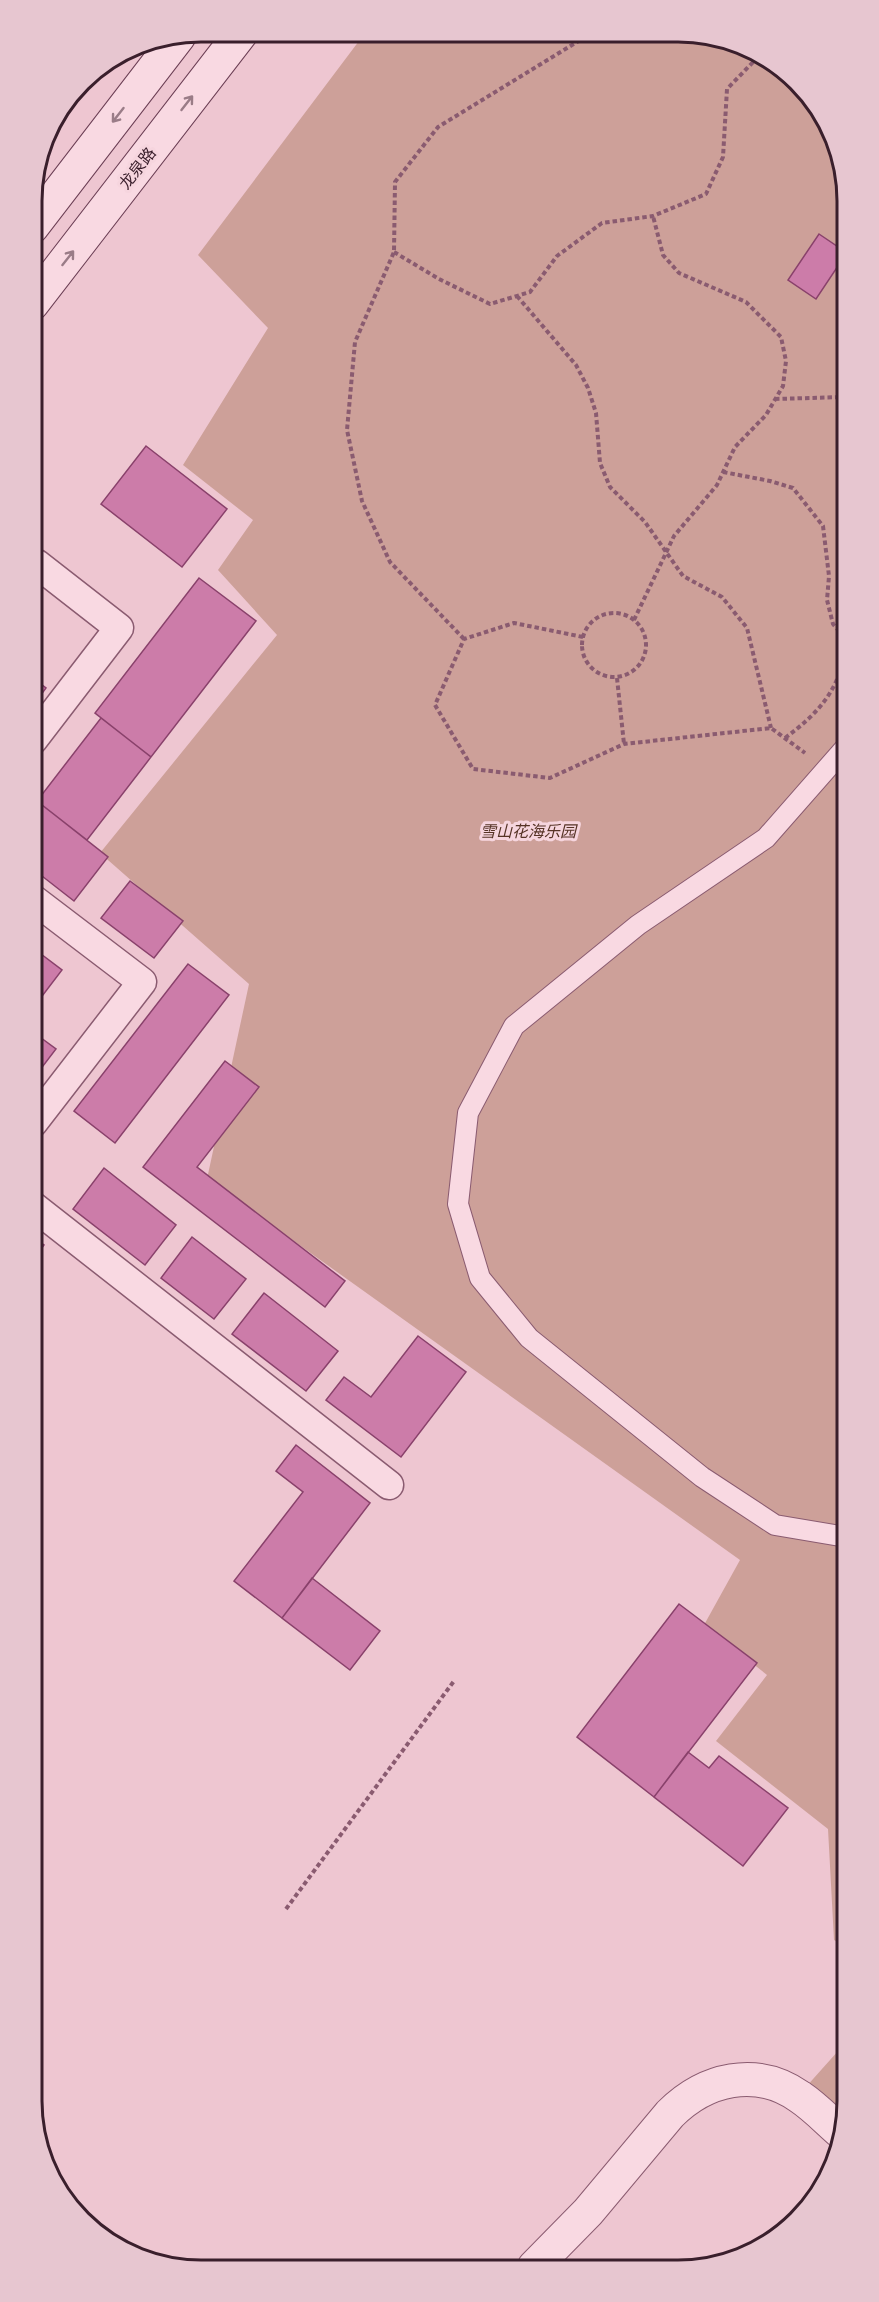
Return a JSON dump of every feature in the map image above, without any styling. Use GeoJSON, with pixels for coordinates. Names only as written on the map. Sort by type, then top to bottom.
{"type":"FeatureCollection","features":[{"type":"Feature","properties":{"kind":"main road","name":"龙泉路"},"geometry":{"type":"LineString","coordinates":[[42,291],[234,42]]}},
{"type":"Feature","properties":{"kind":"main road"},"geometry":{"type":"LineString","coordinates":[[42,214],[172,45]]}},
{"type":"Feature","properties":{"kind":"main road"},"geometry":{"type":"LineString","coordinates":[[541,2260],[588,2212],[683,2100],[700,2090],[737,2079],[759,2080],[780,2086],[799,2096],[835,2127]]}},
{"type":"Feature","properties":{"kind":"street"},"geometry":{"type":"LineString","coordinates":[[42,566],[119,628],[42,728]]}},
{"type":"Feature","properties":{"kind":"street"},"geometry":{"type":"LineString","coordinates":[[42,906],[141,982],[42,1111]]}},
{"type":"Feature","properties":{"kind":"street"},"geometry":{"type":"LineString","coordinates":[[42,1213],[390,1485]]}},
{"type":"Feature","properties":{"kind":"lane"},"geometry":{"type":"LineString","coordinates":[[837,758],[766,838],[638,925],[514,1026],[468,1113],[458,1204],[480,1278],[529,1338],[702,1477],[775,1524],[837,1535]]}},
{"type":"Feature","properties":{"kind":"path"},"geometry":{"type":"LineString","coordinates":[[464,639],[390,562],[362,501],[347,430],[356,342],[394,252],[395,182],[438,128],[577,42]]}},
{"type":"Feature","properties":{"kind":"path"},"geometry":{"type":"LineString","coordinates":[[394,252],[439,279],[490,304],[530,292],[557,255],[602,223],[653,216],[706,194],[723,157],[727,89],[753,61]]}},
{"type":"Feature","properties":{"kind":"path"},"geometry":{"type":"LineString","coordinates":[[634,620],[674,536],[717,485],[735,447],[766,415],[783,386],[786,361],[780,338],[746,302],[679,273],[663,255],[653,216]]}},
{"type":"Feature","properties":{"kind":"path"},"geometry":{"type":"LineString","coordinates":[[517,296],[576,365],[596,412],[600,464],[610,487],[645,522],[683,576],[722,597],[747,628],[771,728],[828,770]]}},
{"type":"Feature","properties":{"kind":"path"},"geometry":{"type":"LineString","coordinates":[[775,399],[837,397]]}},
{"type":"Feature","properties":{"kind":"path"},"geometry":{"type":"LineString","coordinates":[[723,472],[793,488],[823,526],[829,576],[828,600],[833,624],[837,629]]}},
{"type":"Feature","properties":{"kind":"path"},"geometry":{"type":"LineString","coordinates":[[616,614],[634,620],[644,636],[644,654],[639,665],[629,674],[617,678],[605,676],[594,670],[586,661],[582,649],[583,637],[589,626],[598,617],[616,614]]}},
{"type":"Feature","properties":{"kind":"path"},"geometry":{"type":"LineString","coordinates":[[583,637],[514,624],[464,639],[435,705],[473,769],[550,778],[624,744],[771,728]]}},
{"type":"Feature","properties":{"kind":"path"},"geometry":{"type":"LineString","coordinates":[[617,678],[624,744]]}},
{"type":"Feature","properties":{"kind":"path"},"geometry":{"type":"LineString","coordinates":[[785,738],[814,716],[837,682]]}},
{"type":"Feature","properties":{"kind":"path"},"geometry":{"type":"LineString","coordinates":[[286,1909],[454,1681]]}},
{"type":"Feature","properties":{"kind":"green space","name":"雪山花海乐园"},"geometry":{"type":"Polygon","coordinates":[[[358,42],[688,42],[719,47],[758,63],[775,75],[804,104],[825,140],[836,180],[837,201],[837,1942],[834,1940],[828,1829],[716,1741],[767,1675],[704,1625],[740,1560],[207,1179],[249,984],[100,853],[277,635],[218,570],[253,520],[183,465],[268,328],[198,255],[358,42]]]}},
{"type":"Feature","properties":{"kind":"green space"},"geometry":{"type":"Polygon","coordinates":[[[837,2052],[837,2112],[805,2088],[837,2052]]]}},
{"type":"Feature","properties":{"kind":"building"},"geometry":{"type":"Polygon","coordinates":[[[819,234],[837,246],[837,268],[816,299],[788,280],[819,234]]]}},
{"type":"Feature","properties":{"kind":"building"},"geometry":{"type":"Polygon","coordinates":[[[146,446],[227,509],[182,567],[101,504],[146,446]]]}},
{"type":"Feature","properties":{"kind":"building"},"geometry":{"type":"Polygon","coordinates":[[[199,578],[256,621],[151,757],[95,713],[199,578]]]}},
{"type":"Feature","properties":{"kind":"building"},"geometry":{"type":"Polygon","coordinates":[[[101,718],[151,757],[87,840],[42,805],[42,795],[101,718]]]}},
{"type":"Feature","properties":{"kind":"building"},"geometry":{"type":"Polygon","coordinates":[[[42,805],[108,857],[74,901],[42,876],[42,805]]]}},
{"type":"Feature","properties":{"kind":"building"},"geometry":{"type":"Polygon","coordinates":[[[130,881],[183,921],[154,958],[101,918],[130,881]]]}},
{"type":"Feature","properties":{"kind":"building"},"geometry":{"type":"Polygon","coordinates":[[[42,955],[62,970],[42,996],[42,955]]]}},
{"type":"Feature","properties":{"kind":"building"},"geometry":{"type":"Polygon","coordinates":[[[188,964],[229,995],[115,1143],[74,1111],[188,964]]]}},
{"type":"Feature","properties":{"kind":"building"},"geometry":{"type":"Polygon","coordinates":[[[42,1039],[56,1049],[42,1067],[42,1039]]]}},
{"type":"Feature","properties":{"kind":"building"},"geometry":{"type":"Polygon","coordinates":[[[225,1061],[259,1087],[197,1167],[345,1281],[325,1307],[143,1167],[225,1061]]]}},
{"type":"Feature","properties":{"kind":"building"},"geometry":{"type":"Polygon","coordinates":[[[104,1168],[176,1225],[145,1265],[73,1209],[104,1168]]]}},
{"type":"Feature","properties":{"kind":"building"},"geometry":{"type":"Polygon","coordinates":[[[192,1237],[246,1279],[214,1319],[161,1278],[192,1237]]]}},
{"type":"Feature","properties":{"kind":"building"},"geometry":{"type":"Polygon","coordinates":[[[264,1293],[338,1351],[306,1391],[232,1334],[264,1293]]]}},
{"type":"Feature","properties":{"kind":"building"},"geometry":{"type":"Polygon","coordinates":[[[418,1336],[466,1372],[401,1457],[326,1400],[344,1377],[371,1397],[418,1336]]]}},
{"type":"Feature","properties":{"kind":"building"},"geometry":{"type":"Polygon","coordinates":[[[296,1445],[370,1503],[282,1618],[234,1581],[303,1492],[276,1471],[296,1445]]]}},
{"type":"Feature","properties":{"kind":"building"},"geometry":{"type":"Polygon","coordinates":[[[312,1578],[380,1631],[350,1670],[282,1618],[312,1578]]]}},
{"type":"Feature","properties":{"kind":"building"},"geometry":{"type":"Polygon","coordinates":[[[679,1604],[757,1663],[654,1797],[577,1737],[679,1604]]]}},
{"type":"Feature","properties":{"kind":"building"},"geometry":{"type":"Polygon","coordinates":[[[688,1752],[709,1768],[719,1756],[788,1808],[743,1866],[654,1797],[688,1752]]]}}]}
